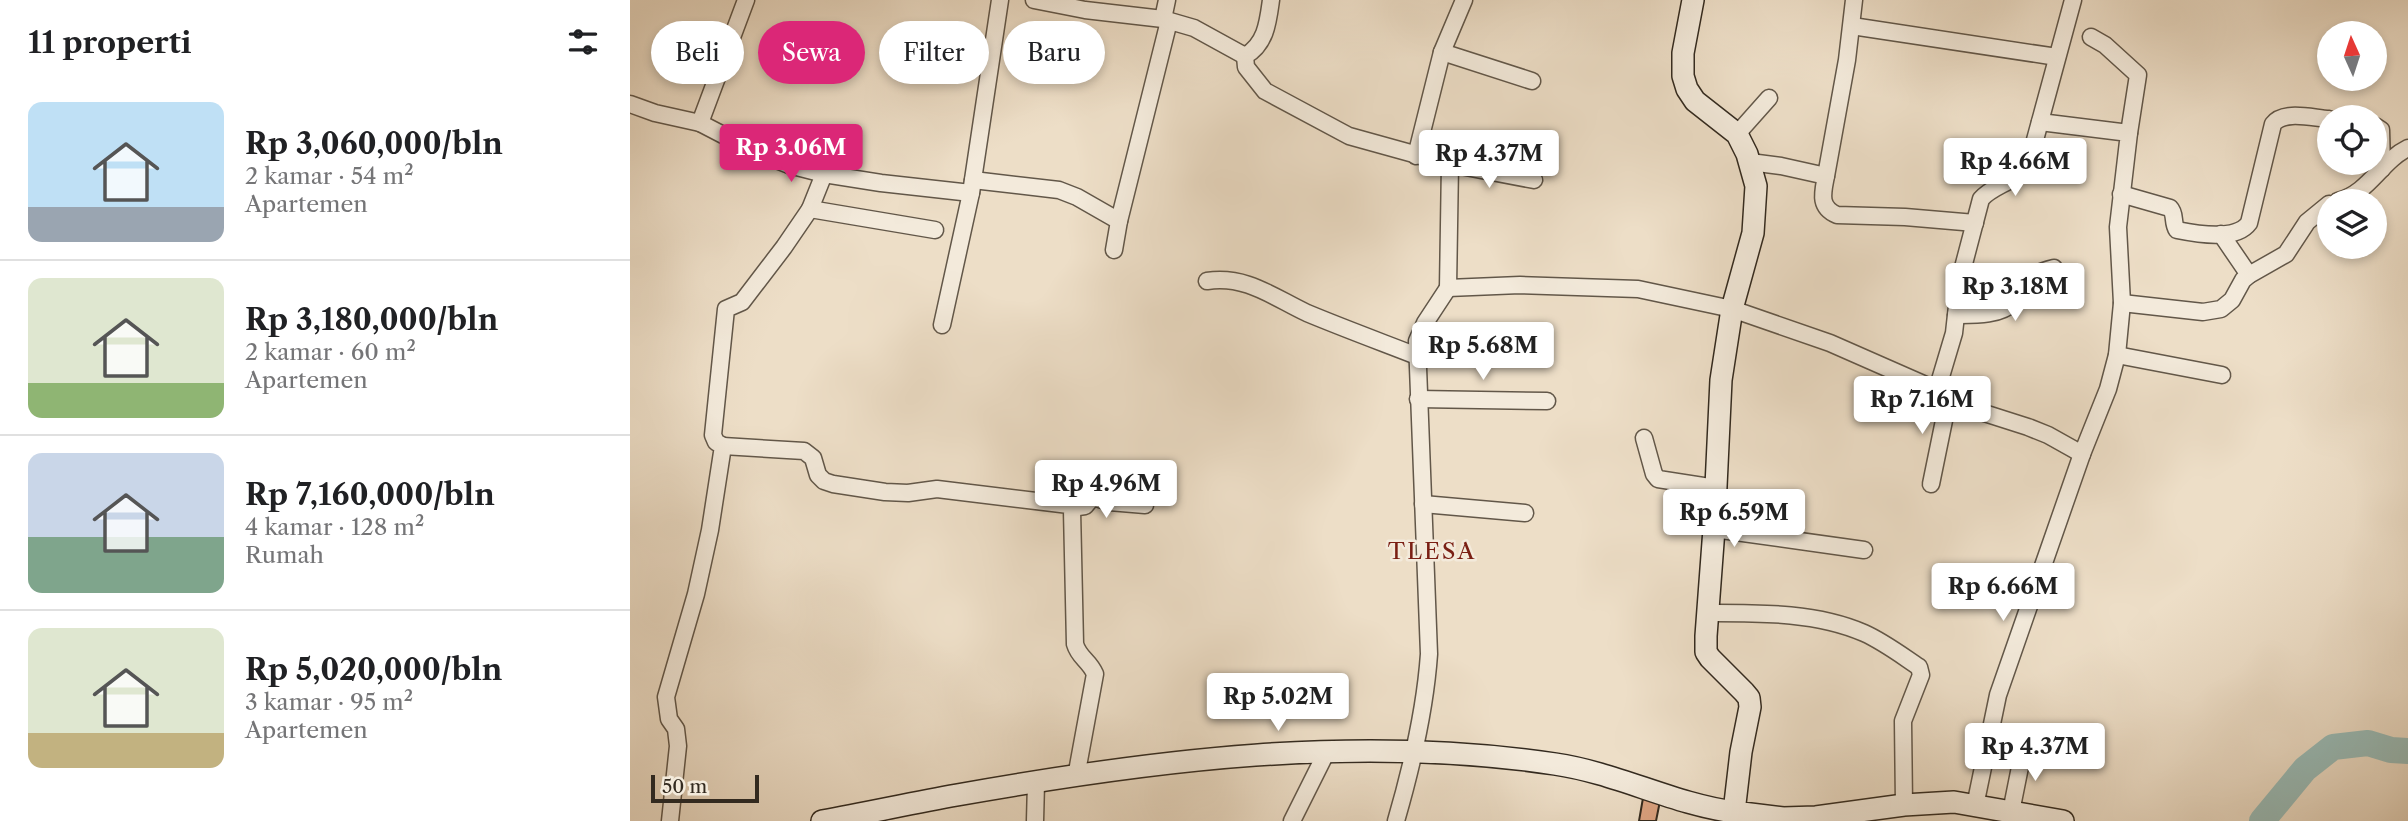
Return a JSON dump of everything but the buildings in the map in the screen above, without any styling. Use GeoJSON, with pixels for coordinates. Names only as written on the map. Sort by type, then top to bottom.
{"type":"FeatureCollection","features":[{"type":"Feature","properties":{"kind":"main road"},"geometry":{"type":"LineString","coordinates":[[1693,0],[1684,53],[1683,76],[1687,89],[1695,101],[1737,134],[1750,162],[1756,187],[1753,233],[1732,309],[1721,380],[1706,652],[1749,698],[1751,707],[1728,815]]}},
{"type":"Feature","properties":{"kind":"main road"},"geometry":{"type":"LineString","coordinates":[[822,821],[955,795],[1241,755],[1366,750],[1555,764],[1619,779],[1728,815],[1816,817],[1904,805],[1954,802],[2063,821]]}},
{"type":"Feature","properties":{"kind":"street"},"geometry":{"type":"LineString","coordinates":[[700,123],[746,0]]}},
{"type":"Feature","properties":{"kind":"street"},"geometry":{"type":"LineString","coordinates":[[942,325],[972,186],[1000,0]]}},
{"type":"Feature","properties":{"kind":"street"},"geometry":{"type":"LineString","coordinates":[[1034,0],[1085,10],[1166,20],[1194,28],[1245,55]]}},
{"type":"Feature","properties":{"kind":"street"},"geometry":{"type":"LineString","coordinates":[[1114,250],[1166,20],[1167,0]]}},
{"type":"Feature","properties":{"kind":"street"},"geometry":{"type":"LineString","coordinates":[[1245,55],[1260,44],[1265,33],[1271,0]]}},
{"type":"Feature","properties":{"kind":"street"},"geometry":{"type":"LineString","coordinates":[[1416,156],[1442,52],[1464,0]]}},
{"type":"Feature","properties":{"kind":"street"},"geometry":{"type":"LineString","coordinates":[[1854,0],[1852,26],[1822,196],[1824,204],[1829,212],[1837,215],[1975,222]]}},
{"type":"Feature","properties":{"kind":"street"},"geometry":{"type":"LineString","coordinates":[[1931,484],[1960,279],[1981,199],[1988,191],[2013,179],[2024,168],[2032,150],[2073,0]]}},
{"type":"Feature","properties":{"kind":"street"},"geometry":{"type":"LineString","coordinates":[[1852,26],[2057,57]]}},
{"type":"Feature","properties":{"kind":"street"},"geometry":{"type":"LineString","coordinates":[[1975,806],[1998,695],[2118,355],[2122,303],[2118,227],[2138,75],[2091,37]]}},
{"type":"Feature","properties":{"kind":"street"},"geometry":{"type":"LineString","coordinates":[[1442,52],[1532,81]]}},
{"type":"Feature","properties":{"kind":"street"},"geometry":{"type":"LineString","coordinates":[[1245,55],[1246,67],[1265,91],[1349,136],[1416,156],[1534,180]]}},
{"type":"Feature","properties":{"kind":"street"},"geometry":{"type":"LineString","coordinates":[[1737,134],[1769,98]]}},
{"type":"Feature","properties":{"kind":"street"},"geometry":{"type":"LineString","coordinates":[[630,104],[655,113],[700,123],[754,150],[824,174],[881,183],[1059,190],[1119,221]]}},
{"type":"Feature","properties":{"kind":"street"},"geometry":{"type":"LineString","coordinates":[[2121,194],[2170,208],[2177,230],[2221,234],[2240,232],[2249,223],[2273,124],[2284,116],[2317,118]]}},
{"type":"Feature","properties":{"kind":"street"},"geometry":{"type":"LineString","coordinates":[[2040,122],[2129,133]]}},
{"type":"Feature","properties":{"kind":"street"},"geometry":{"type":"LineString","coordinates":[[2387,164],[2408,148]]}},
{"type":"Feature","properties":{"kind":"street"},"geometry":{"type":"LineString","coordinates":[[1750,162],[1826,176]]}},
{"type":"Feature","properties":{"kind":"street"},"geometry":{"type":"LineString","coordinates":[[1396,821],[1416,752],[1427,683],[1429,654],[1417,356],[1419,334],[1448,288],[1450,164]]}},
{"type":"Feature","properties":{"kind":"street"},"geometry":{"type":"LineString","coordinates":[[824,174],[810,209],[742,302],[726,309],[713,435],[716,442],[723,446],[804,451],[813,458],[818,475],[824,481],[852,488],[908,493],[937,489],[1067,504],[1071,508],[1075,644],[1078,654],[1089,663],[1095,674],[1076,777]]}},
{"type":"Feature","properties":{"kind":"street"},"geometry":{"type":"LineString","coordinates":[[2361,189],[2377,175]]}},
{"type":"Feature","properties":{"kind":"street"},"geometry":{"type":"LineString","coordinates":[[810,209],[934,230]]}},
{"type":"Feature","properties":{"kind":"street"},"geometry":{"type":"LineString","coordinates":[[2122,303],[2203,312],[2221,309],[2232,300],[2243,280],[2286,254],[2306,222],[2317,213]]}},
{"type":"Feature","properties":{"kind":"street"},"geometry":{"type":"LineString","coordinates":[[2221,234],[2249,275]]}},
{"type":"Feature","properties":{"kind":"street"},"geometry":{"type":"LineString","coordinates":[[1956,315],[1995,312],[2012,304],[2029,279],[2037,273],[2054,268]]}},
{"type":"Feature","properties":{"kind":"street"},"geometry":{"type":"LineString","coordinates":[[1207,281],[1223,279],[1248,284],[1307,312],[1417,356]]}},
{"type":"Feature","properties":{"kind":"street"},"geometry":{"type":"LineString","coordinates":[[1448,288],[1520,285],[1638,289],[1732,309],[1830,343],[1981,412],[2028,426],[2082,454]]}},
{"type":"Feature","properties":{"kind":"street"},"geometry":{"type":"LineString","coordinates":[[2118,355],[2222,375]]}},
{"type":"Feature","properties":{"kind":"street"},"geometry":{"type":"LineString","coordinates":[[1418,399],[1547,401]]}},
{"type":"Feature","properties":{"kind":"street"},"geometry":{"type":"LineString","coordinates":[[1644,438],[1654,474],[1658,478],[1716,488]]}},
{"type":"Feature","properties":{"kind":"street"},"geometry":{"type":"LineString","coordinates":[[670,821],[678,746],[676,729],[669,719],[666,697],[696,593],[710,530],[723,446]]}},
{"type":"Feature","properties":{"kind":"street"},"geometry":{"type":"LineString","coordinates":[[1071,508],[1085,506],[1091,499],[1096,498],[1109,502],[1145,505]]}},
{"type":"Feature","properties":{"kind":"street"},"geometry":{"type":"LineString","coordinates":[[1423,504],[1525,513]]}},
{"type":"Feature","properties":{"kind":"street"},"geometry":{"type":"LineString","coordinates":[[1714,528],[1864,550]]}},
{"type":"Feature","properties":{"kind":"street"},"geometry":{"type":"LineString","coordinates":[[1708,613],[1762,613],[1842,625],[1864,633],[1919,667],[1921,675],[1903,721],[1904,805]]}},
{"type":"Feature","properties":{"kind":"street"},"geometry":{"type":"LineString","coordinates":[[2011,812],[2024,747]]}},
{"type":"Feature","properties":{"kind":"street"},"geometry":{"type":"LineString","coordinates":[[1293,821],[1327,751]]}},
{"type":"Feature","properties":{"kind":"street"},"geometry":{"type":"LineString","coordinates":[[1035,821],[1036,783]]}},
{"type":"Feature","properties":{"kind":"waterway"},"geometry":{"type":"LineString","coordinates":[[2262,821],[2305,769],[2333,747],[2368,743],[2391,750],[2408,751]]}},
{"type":"Feature","properties":{"kind":"district","name":"TLESA"},"geometry":{"type":"Point","coordinates":[1432,551]}}]}
